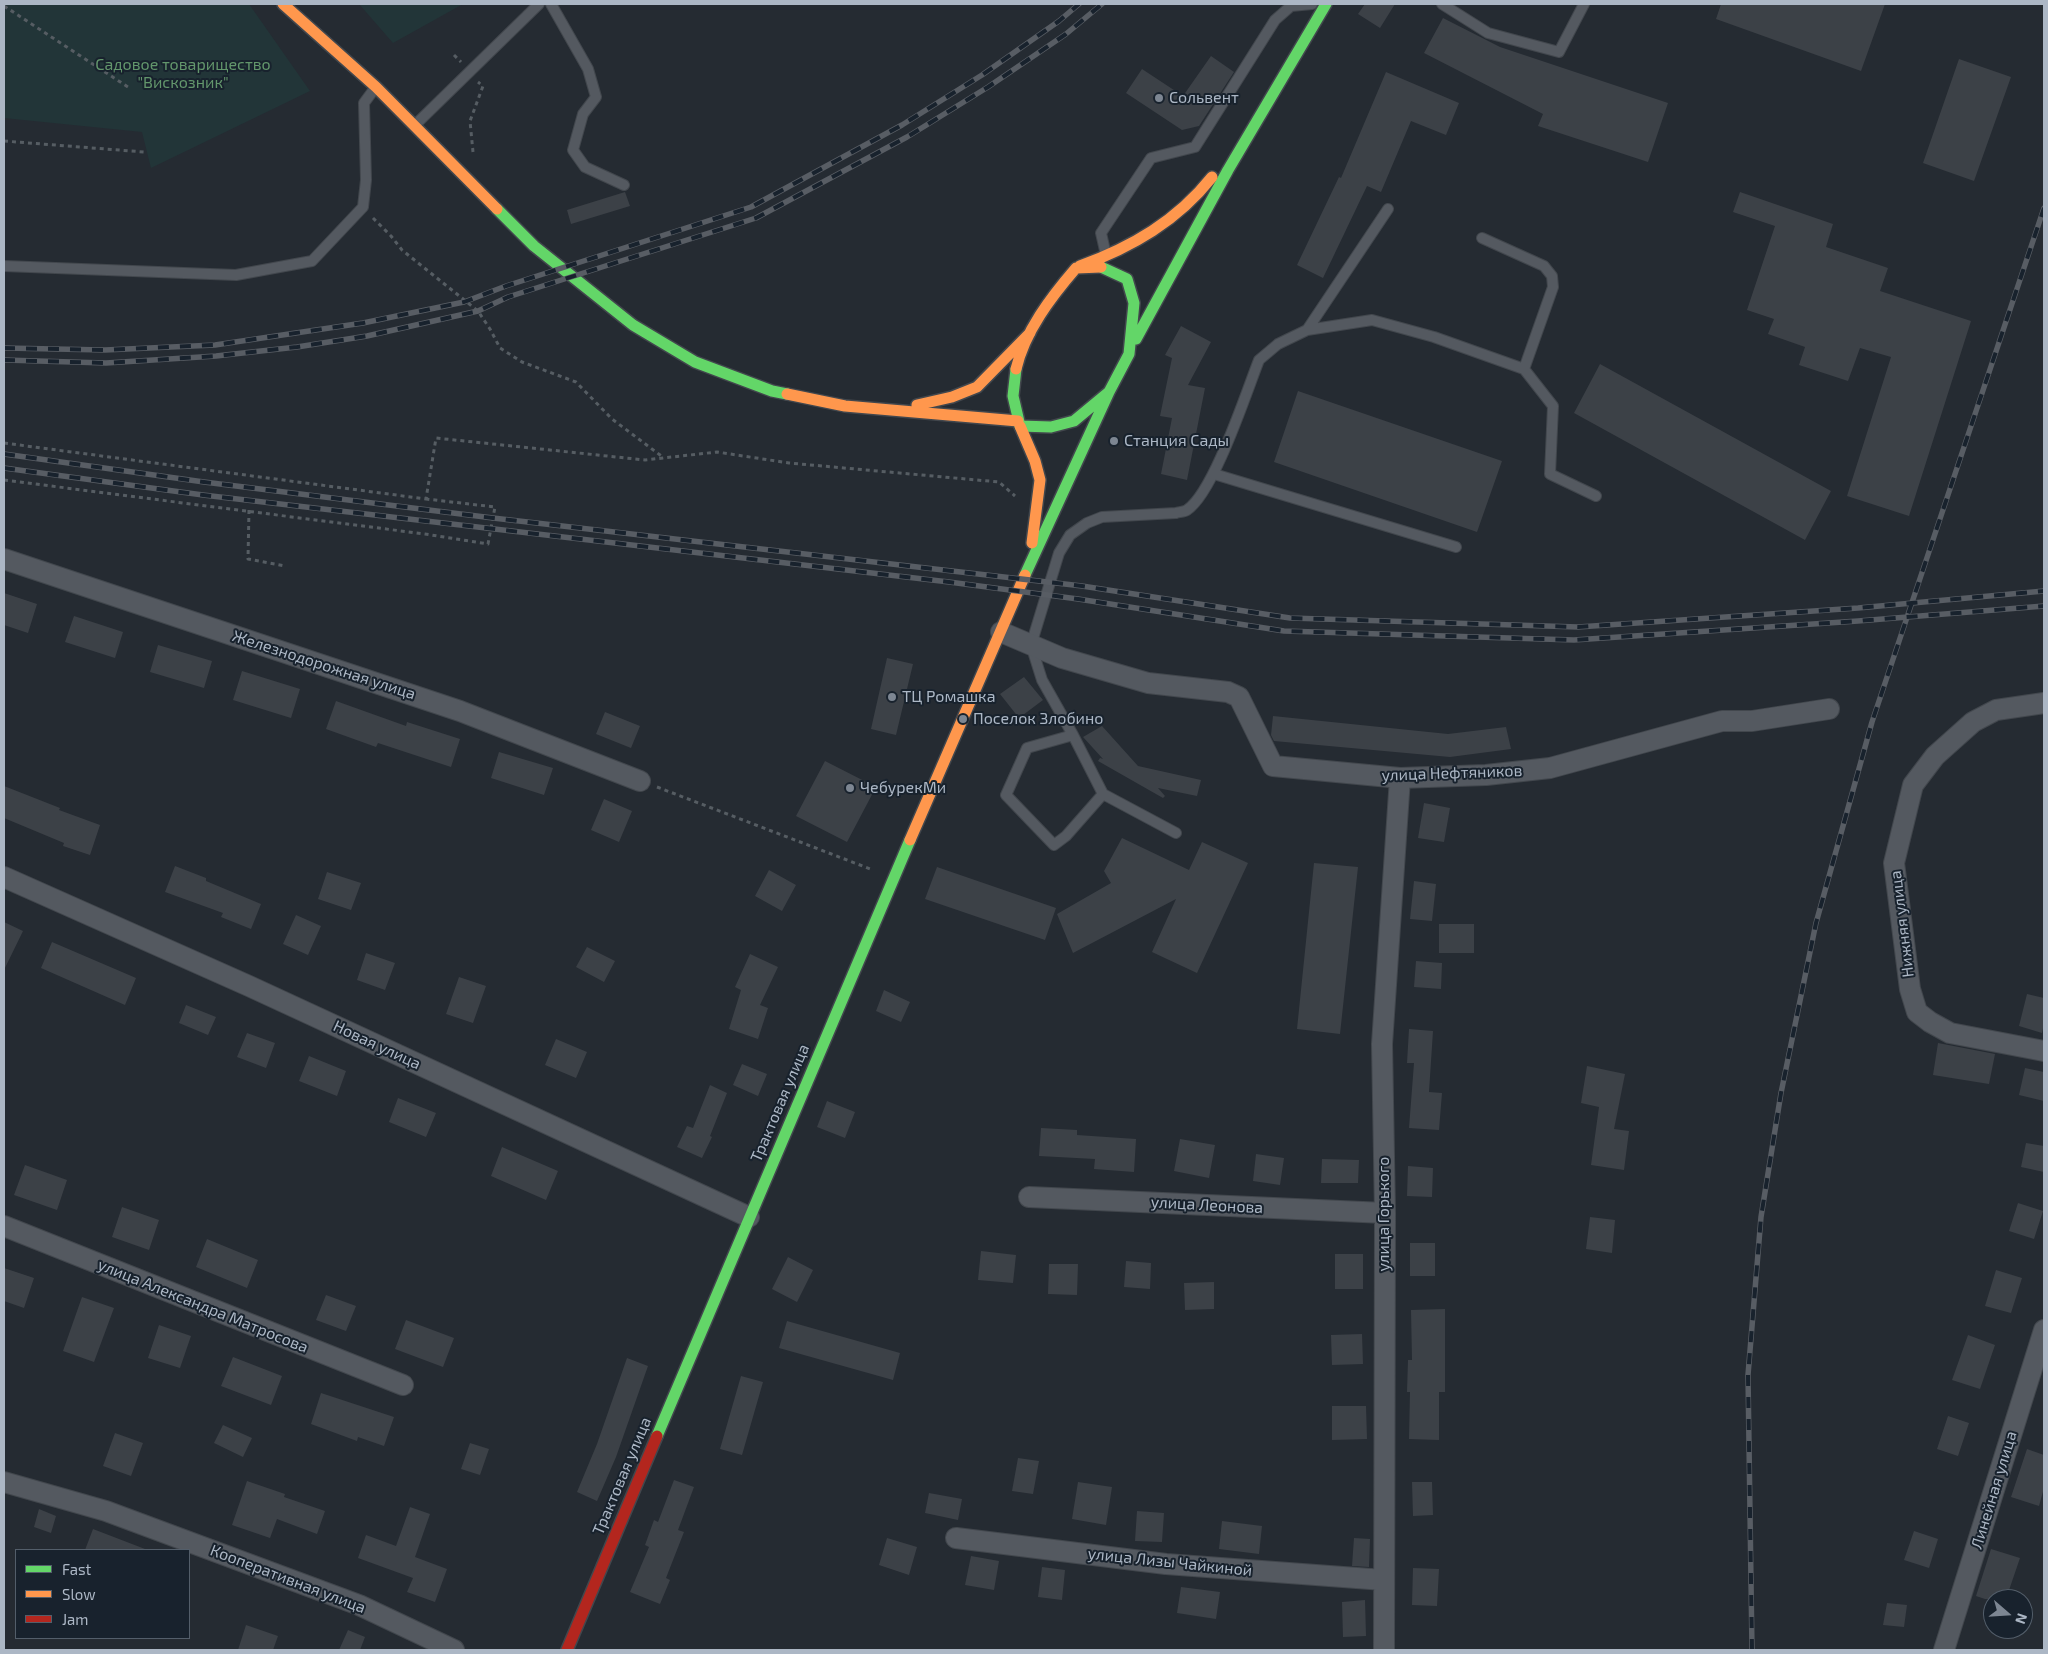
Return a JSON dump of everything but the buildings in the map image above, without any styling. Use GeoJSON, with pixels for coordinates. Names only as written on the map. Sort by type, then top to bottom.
{"type":"FeatureCollection","features":[{"type":"Feature","properties":{"kind":"main road"},"geometry":{"type":"LineString","coordinates":[[283,4],[376,88],[534,246],[633,325],[695,362],[772,391],[845,406],[1051,427],[1074,421],[1109,392]]}},
{"type":"Feature","properties":{"kind":"main road"},"geometry":{"type":"LineString","coordinates":[[893,411],[952,397],[977,387],[1030,333],[1060,286],[1076,268],[1107,257],[1165,225],[1207,184],[1262,110],[1326,4]]}},
{"type":"Feature","properties":{"kind":"main road","name":"Трактовая улица"},"geometry":{"type":"LineString","coordinates":[[567,1650],[894,878],[1001,632],[1109,392],[1176,260],[1262,110]]}},
{"type":"Feature","properties":{"kind":"main road"},"geometry":{"type":"LineString","coordinates":[[1076,268],[1101,267],[1127,279],[1134,303],[1129,354]]}},
{"type":"Feature","properties":{"kind":"main road"},"geometry":{"type":"LineString","coordinates":[[1029,572],[1040,480],[1035,461],[1019,424],[1013,396],[1016,373],[1030,333]]}},
{"type":"Feature","properties":{"kind":"street","name":"Железнодорожная улица"},"geometry":{"type":"LineString","coordinates":[[4,559],[460,711],[640,781]]}},
{"type":"Feature","properties":{"kind":"street","name":"улица Нефтяников"},"geometry":{"type":"LineString","coordinates":[[1001,632],[1062,658],[1148,683],[1228,692],[1239,697],[1273,766],[1400,778],[1486,775],[1550,768],[1722,722],[1752,721],[1829,709]]}},
{"type":"Feature","properties":{"kind":"street","name":"Нижняя улица"},"geometry":{"type":"LineString","coordinates":[[2044,703],[1996,710],[1973,722],[1934,756],[1913,785],[1894,863],[1910,989],[1917,1012],[1950,1033],[2044,1051]]}},
{"type":"Feature","properties":{"kind":"street","name":"улица Горького"},"geometry":{"type":"LineString","coordinates":[[1384,1650],[1382,1044],[1400,778]]}},
{"type":"Feature","properties":{"kind":"street","name":"Новая улица"},"geometry":{"type":"LineString","coordinates":[[4,877],[240,982],[749,1217]]}},
{"type":"Feature","properties":{"kind":"street","name":"улица Леонова"},"geometry":{"type":"LineString","coordinates":[[1029,1197],[1384,1213]]}},
{"type":"Feature","properties":{"kind":"street","name":"улица Александра Матросова"},"geometry":{"type":"LineString","coordinates":[[4,1226],[403,1385]]}},
{"type":"Feature","properties":{"kind":"street","name":"Линейная улица"},"geometry":{"type":"LineString","coordinates":[[1944,1650],[2044,1330]]}},
{"type":"Feature","properties":{"kind":"street","name":"Кооперативная улица"},"geometry":{"type":"LineString","coordinates":[[4,1482],[106,1511],[303,1584],[359,1605],[454,1650]]}},
{"type":"Feature","properties":{"kind":"street","name":"улица Лизы Чайкиной"},"geometry":{"type":"LineString","coordinates":[[956,1538],[1166,1564],[1384,1580]]}},
{"type":"Feature","properties":{"kind":"lane"},"geometry":{"type":"LineString","coordinates":[[414,126],[539,4]]}},
{"type":"Feature","properties":{"kind":"lane"},"geometry":{"type":"LineString","coordinates":[[551,4],[588,69],[596,97],[583,114],[573,150],[585,167],[624,185]]}},
{"type":"Feature","properties":{"kind":"lane"},"geometry":{"type":"LineString","coordinates":[[1107,257],[1101,233],[1151,158],[1195,147],[1274,20],[1291,6],[1312,4]]}},
{"type":"Feature","properties":{"kind":"lane"},"geometry":{"type":"LineString","coordinates":[[1442,4],[1488,33],[1559,52],[1584,4]]}},
{"type":"Feature","properties":{"kind":"lane"},"geometry":{"type":"LineString","coordinates":[[4,266],[236,275],[312,261],[363,207],[366,180],[364,103],[376,88]]}},
{"type":"Feature","properties":{"kind":"lane"},"geometry":{"type":"LineString","coordinates":[[1307,330],[1388,209]]}},
{"type":"Feature","properties":{"kind":"lane"},"geometry":{"type":"LineString","coordinates":[[1482,238],[1544,266],[1552,276],[1553,287],[1524,369]]}},
{"type":"Feature","properties":{"kind":"lane"},"geometry":{"type":"LineString","coordinates":[[1176,833],[1102,794],[1073,735],[1042,680],[1031,645],[1059,553],[1070,535],[1087,523],[1102,517],[1176,513],[1186,510],[1195,501],[1214,474],[1259,360],[1278,344],[1307,330],[1372,320],[1434,337],[1524,369],[1552,406],[1550,474],[1596,496]]}},
{"type":"Feature","properties":{"kind":"lane"},"geometry":{"type":"LineString","coordinates":[[1214,474],[1456,547]]}},
{"type":"Feature","properties":{"kind":"lane"},"geometry":{"type":"LineString","coordinates":[[1073,735],[1027,748],[1006,795],[1054,845],[1066,836],[1102,794]]}},
{"type":"Feature","properties":{"kind":"path"},"geometry":{"type":"LineString","coordinates":[[4,6],[131,89]]}},
{"type":"Feature","properties":{"kind":"path"},"geometry":{"type":"LineString","coordinates":[[454,55],[483,86],[470,121],[474,158]]}},
{"type":"Feature","properties":{"kind":"path"},"geometry":{"type":"LineString","coordinates":[[4,141],[144,152]]}},
{"type":"Feature","properties":{"kind":"path"},"geometry":{"type":"LineString","coordinates":[[363,207],[402,250],[478,311],[500,348],[522,362],[576,382],[612,419],[664,458]]}},
{"type":"Feature","properties":{"kind":"path"},"geometry":{"type":"LineString","coordinates":[[426,499],[436,438],[645,460],[716,452],[789,463],[999,482],[1036,512]]}},
{"type":"Feature","properties":{"kind":"path"},"geometry":{"type":"LineString","coordinates":[[4,443],[495,507],[488,544],[248,510],[4,480]]}},
{"type":"Feature","properties":{"kind":"path"},"geometry":{"type":"LineString","coordinates":[[248,510],[248,559],[285,566]]}},
{"type":"Feature","properties":{"kind":"path"},"geometry":{"type":"LineString","coordinates":[[640,781],[894,878]]}},
{"type":"Feature","properties":{"kind":"green space","name":"Садовое товарищество \"Вискозник\""},"geometry":{"type":"Polygon","coordinates":[[[4,4],[249,4],[310,91],[151,168],[142,132],[4,118],[4,4]]]}},
{"type":"Feature","properties":{"kind":"green space"},"geometry":{"type":"Polygon","coordinates":[[[359,4],[463,4],[393,43],[359,4]]]}},
{"type":"Feature","properties":{"kind":"railway"},"geometry":{"type":"LineString","coordinates":[[4,348],[105,350],[215,345],[363,323],[464,302],[506,286],[751,207],[902,125],[982,75],[1059,21],[1079,4]]}},
{"type":"Feature","properties":{"kind":"railway"},"geometry":{"type":"LineString","coordinates":[[4,360],[106,363],[216,356],[297,347],[367,336],[478,311],[508,297],[756,218],[907,137],[988,87],[1066,34],[1102,4]]}},
{"type":"Feature","properties":{"kind":"railway"},"geometry":{"type":"LineString","coordinates":[[1752,1650],[1748,1375],[1761,1217],[1781,1093],[1816,923],[1872,722],[2044,208]]}},
{"type":"Feature","properties":{"kind":"railway"},"geometry":{"type":"LineString","coordinates":[[4,454],[204,482],[493,518],[1082,586],[1290,618],[1578,627],[1858,608],[2044,591]]}},
{"type":"Feature","properties":{"kind":"railway"},"geometry":{"type":"LineString","coordinates":[[4,468],[203,495],[949,582],[1078,599],[1284,631],[1574,640],[1858,621],[2044,606]]}},
{"type":"Feature","properties":{"kind":"traffic: fast"},"geometry":{"type":"LineString","coordinates":[[1136,339],[1228,170],[1326,4]]}},
{"type":"Feature","properties":{"kind":"traffic: fast"},"geometry":{"type":"LineString","coordinates":[[497,209],[534,246],[633,325],[695,362],[772,391],[787,394]]}},
{"type":"Feature","properties":{"kind":"traffic: fast"},"geometry":{"type":"LineString","coordinates":[[1016,369],[1013,396],[1020,426],[1051,427],[1074,421],[1109,392],[1129,354],[1134,303],[1127,279],[1101,267]]}},
{"type":"Feature","properties":{"kind":"traffic: fast"},"geometry":{"type":"LineString","coordinates":[[1025,575],[1109,392]]}},
{"type":"Feature","properties":{"kind":"traffic: fast"},"geometry":{"type":"LineString","coordinates":[[657,1436],[910,840]]}},
{"type":"Feature","properties":{"kind":"traffic: slow"},"geometry":{"type":"LineString","coordinates":[[283,4],[376,87],[497,209]]}},
{"type":"Feature","properties":{"kind":"traffic: slow"},"geometry":{"type":"LineString","coordinates":[[1080,266],[1118,250],[1152,231],[1184,207],[1212,177]]}},
{"type":"Feature","properties":{"kind":"traffic: slow"},"geometry":{"type":"LineString","coordinates":[[1016,369],[1032,328],[1048,303],[1076,268],[1101,267]]}},
{"type":"Feature","properties":{"kind":"traffic: slow"},"geometry":{"type":"LineString","coordinates":[[917,405],[952,397],[977,387],[1030,333]]}},
{"type":"Feature","properties":{"kind":"traffic: slow"},"geometry":{"type":"LineString","coordinates":[[787,394],[845,406],[1018,421]]}},
{"type":"Feature","properties":{"kind":"traffic: slow"},"geometry":{"type":"LineString","coordinates":[[1020,426],[1035,461],[1040,480],[1032,543]]}},
{"type":"Feature","properties":{"kind":"traffic: slow"},"geometry":{"type":"LineString","coordinates":[[910,840],[1025,575]]}},
{"type":"Feature","properties":{"kind":"traffic: jam"},"geometry":{"type":"LineString","coordinates":[[567,1650],[657,1436]]}},
{"type":"Feature","properties":{"kind":"place","name":"Сольвент"},"geometry":{"type":"Point","coordinates":[1159,98]}},
{"type":"Feature","properties":{"kind":"place","name":"Станция Сады"},"geometry":{"type":"Point","coordinates":[1114,441]}},
{"type":"Feature","properties":{"kind":"place","name":"ТЦ Ромашка"},"geometry":{"type":"Point","coordinates":[892,697]}},
{"type":"Feature","properties":{"kind":"place","name":"Поселок Злобино"},"geometry":{"type":"Point","coordinates":[963,719]}},
{"type":"Feature","properties":{"kind":"place","name":"ЧебурекМи"},"geometry":{"type":"Point","coordinates":[850,788]}}]}
